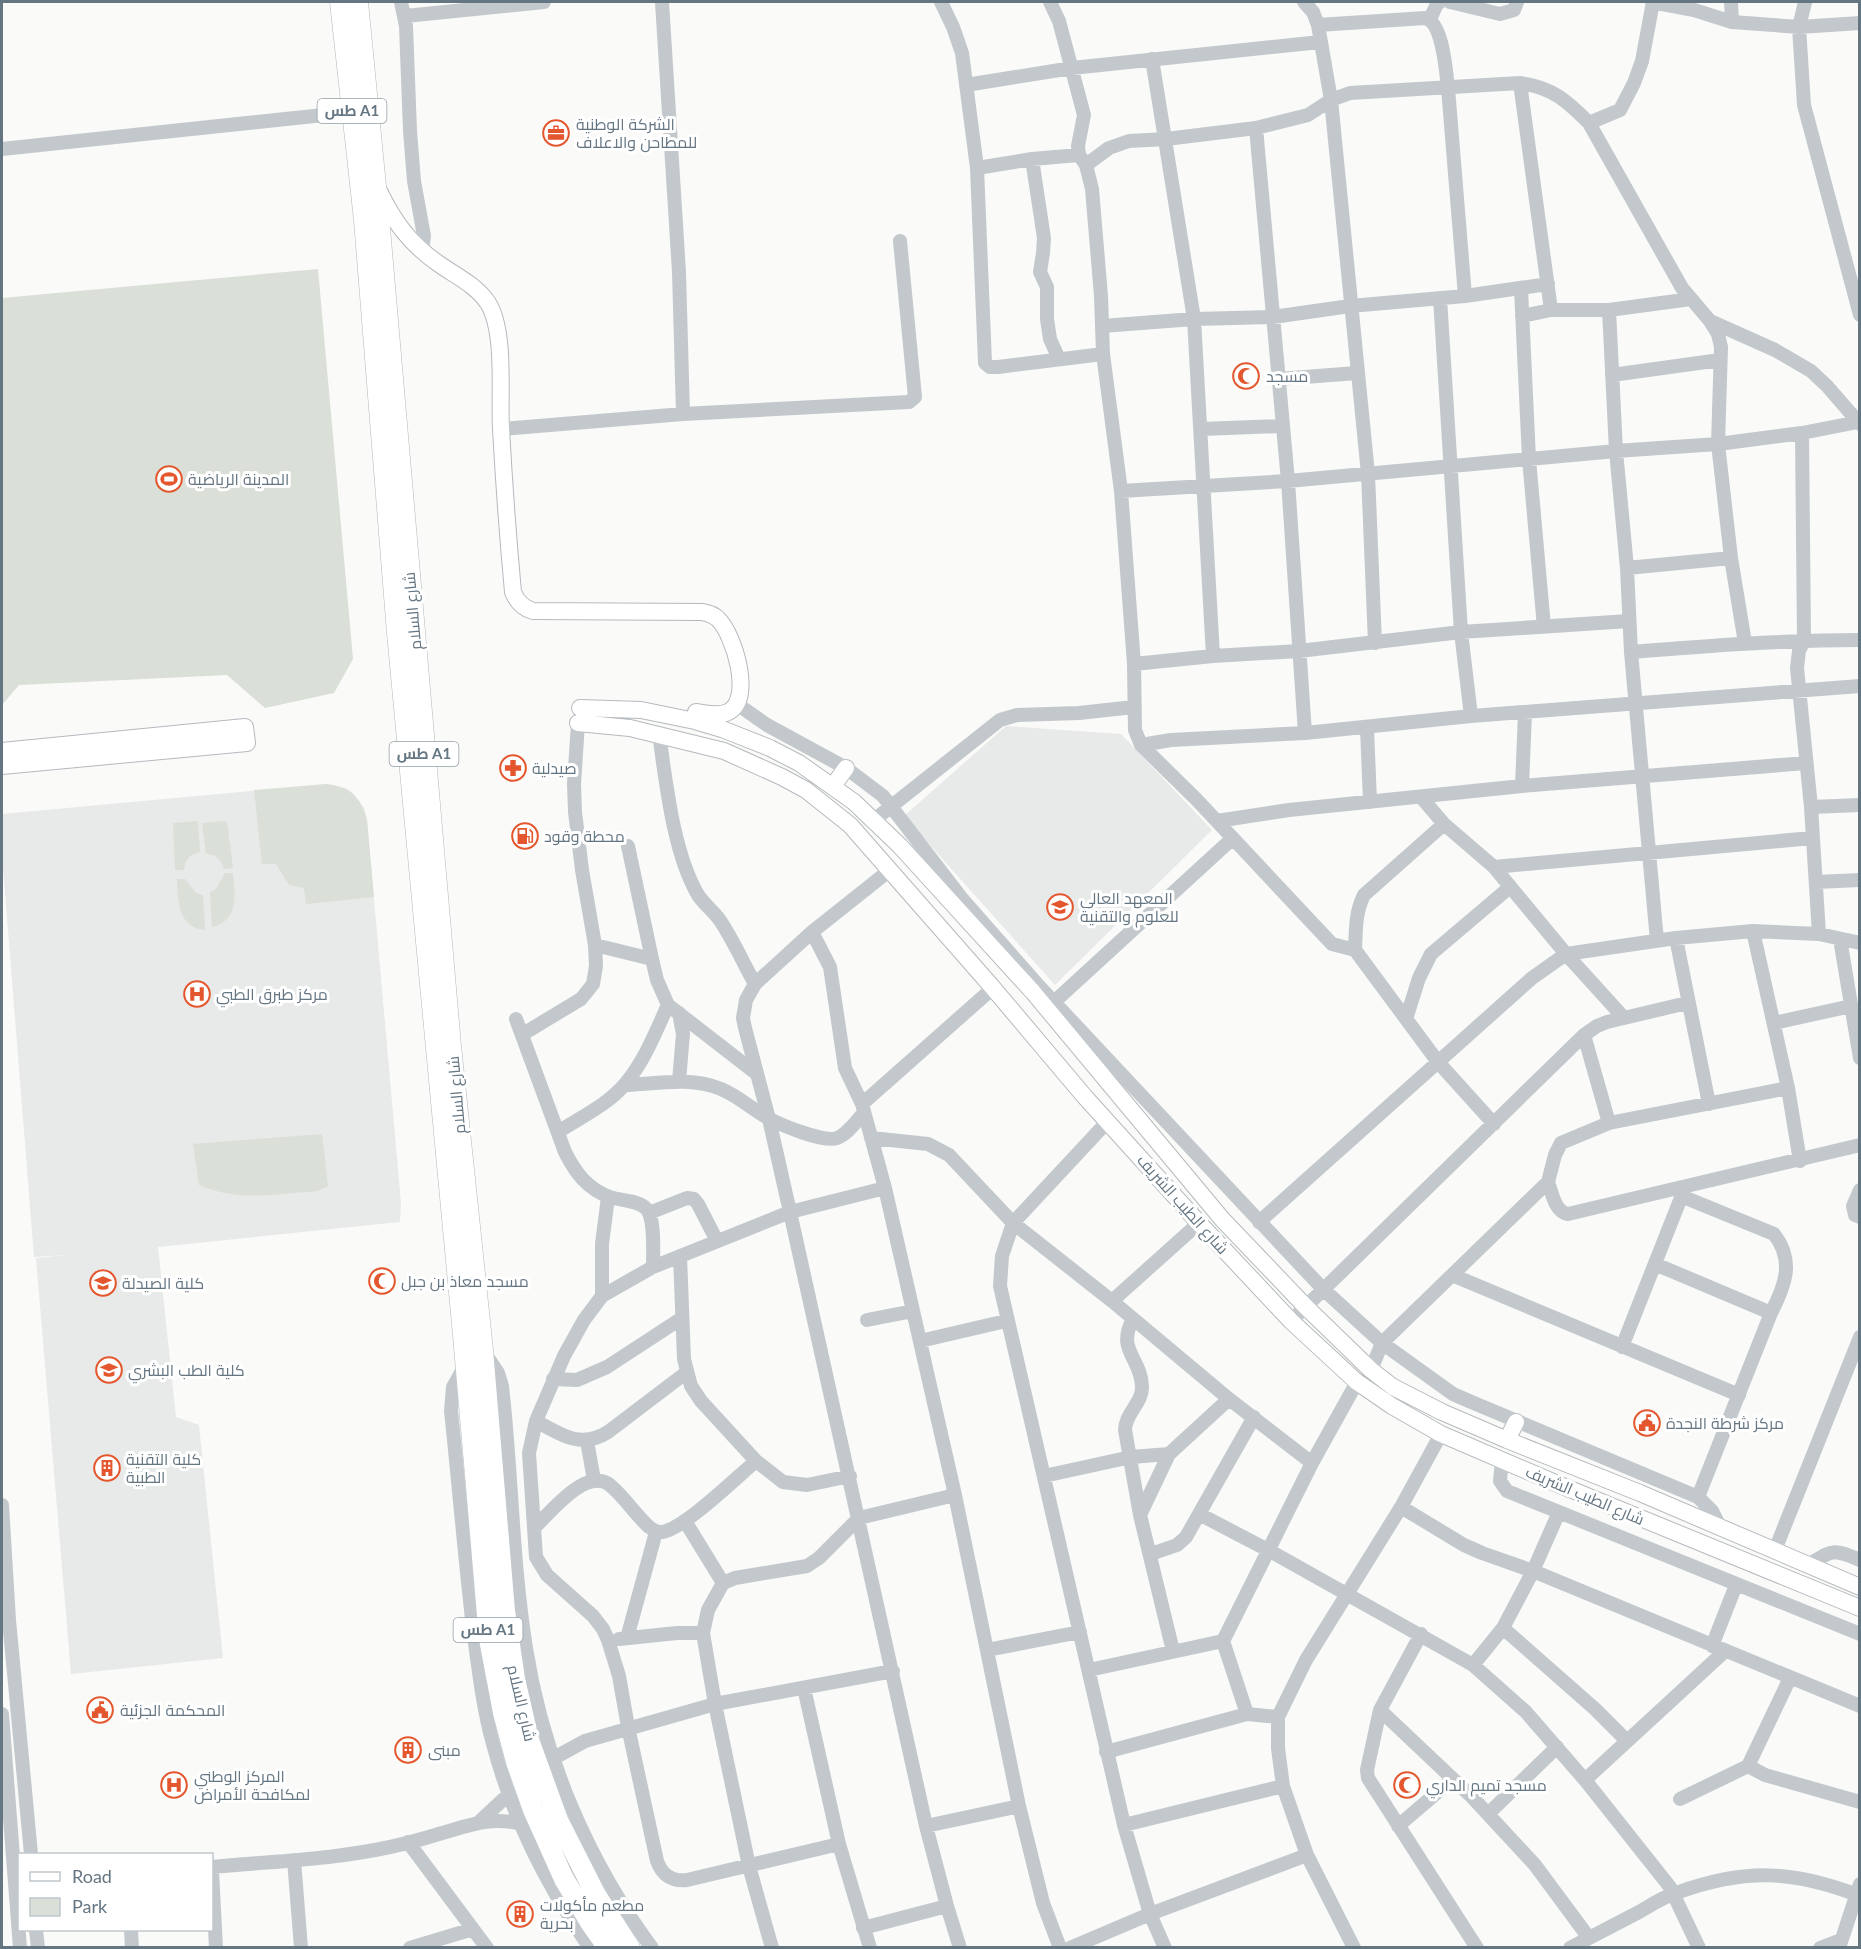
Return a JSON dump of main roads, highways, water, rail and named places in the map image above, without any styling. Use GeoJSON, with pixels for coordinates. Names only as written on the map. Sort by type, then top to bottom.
{"type":"FeatureCollection","features":[{"type":"Feature","properties":{"kind":"highway","name":"طس A1"},"geometry":{"type":"LineString","coordinates":[[340,2],[352,112],[372,219]]}},
{"type":"Feature","properties":{"kind":"highway","name":"طس A1"},"geometry":{"type":"LineString","coordinates":[[358,2],[376,184],[372,219]]}},
{"type":"Feature","properties":{"kind":"highway","name":"شارع السلام"},"geometry":{"type":"LineString","coordinates":[[372,219],[423,736],[467,1289],[465,1366],[485,1609],[503,1713],[524,1786],[547,1844],[573,1894],[608,1947]]}},
{"type":"Feature","properties":{"kind":"highway","name":"شارع السلام"},"geometry":{"type":"LineString","coordinates":[[467,1289],[483,1350],[505,1611],[522,1717],[558,1820],[596,1895],[630,1947]]}},
{"type":"Feature","properties":{"kind":"main road"},"geometry":{"type":"LineString","coordinates":[[376,184],[396,224],[422,251],[472,286],[484,298],[493,313],[499,341],[501,429],[513,592],[520,605],[538,612],[702,612],[712,615],[726,630],[738,665],[741,688],[737,704],[726,713],[719,715],[673,709],[666,711],[663,714],[659,734]]}},
{"type":"Feature","properties":{"kind":"main road","name":"شارع الطيب الشريف"},"geometry":{"type":"LineString","coordinates":[[1860,1587],[1640,1493],[1507,1440],[1413,1399],[1393,1387],[1371,1370],[1306,1307],[1222,1220],[1033,992],[874,820],[833,786],[800,763],[709,724],[632,710],[579,715],[614,726],[659,734],[724,751],[806,790],[850,825],[1015,1013],[1085,1097],[1199,1223],[1291,1321],[1357,1382],[1392,1406],[1441,1434],[1860,1608]]}},
{"type":"Feature","properties":{"kind":"main road"},"geometry":{"type":"LineString","coordinates":[[2,751],[246,735],[2,766]]}},
{"type":"Feature","properties":{"kind":"main road"},"geometry":{"type":"LineString","coordinates":[[833,786],[846,768]]}},
{"type":"Feature","properties":{"kind":"main road"},"geometry":{"type":"LineString","coordinates":[[993,988],[1001,988],[1008,984],[1013,971]]}},
{"type":"Feature","properties":{"kind":"main road"},"geometry":{"type":"LineString","coordinates":[[1015,1013],[1017,1001],[1021,996],[1033,992]]}},
{"type":"Feature","properties":{"kind":"main road"},"geometry":{"type":"LineString","coordinates":[[1507,1440],[1516,1422]]}},
{"type":"Feature","properties":{"kind":"main road"},"geometry":{"type":"LineString","coordinates":[[1594,1498],[1602,1497],[1607,1490],[1602,1478]]}},
{"type":"Feature","properties":{"kind":"main road"},"geometry":{"type":"LineString","coordinates":[[1630,1514],[1628,1501],[1632,1496],[1640,1493]]}},
{"type":"Feature","properties":{"kind":"place","name":"الشركة الوطنية للمطاحن والاعلاف"},"geometry":{"type":"Point","coordinates":[556,133]}},
{"type":"Feature","properties":{"kind":"place","name":"مسجد"},"geometry":{"type":"Point","coordinates":[1246,376]}},
{"type":"Feature","properties":{"kind":"place","name":"المدينة الرياضية"},"geometry":{"type":"Point","coordinates":[169,479]}},
{"type":"Feature","properties":{"kind":"place","name":"صيدلية"},"geometry":{"type":"Point","coordinates":[513,768]}},
{"type":"Feature","properties":{"kind":"place","name":"محطة وقود"},"geometry":{"type":"Point","coordinates":[525,836]}},
{"type":"Feature","properties":{"kind":"place","name":"المعهد العالي للعلوم والتقنية"},"geometry":{"type":"Point","coordinates":[1060,907]}},
{"type":"Feature","properties":{"kind":"place","name":"مركز طبرق الطبي"},"geometry":{"type":"Point","coordinates":[197,994]}},
{"type":"Feature","properties":{"kind":"place","name":"مسجد معاذ بن جبل"},"geometry":{"type":"Point","coordinates":[382,1281]}},
{"type":"Feature","properties":{"kind":"place","name":"كلية الصيدلة"},"geometry":{"type":"Point","coordinates":[103,1283]}},
{"type":"Feature","properties":{"kind":"place","name":"كلية الطب البشري"},"geometry":{"type":"Point","coordinates":[109,1370]}},
{"type":"Feature","properties":{"kind":"place","name":"مركز شرطة النجدة"},"geometry":{"type":"Point","coordinates":[1647,1423]}},
{"type":"Feature","properties":{"kind":"place","name":"كلية التقنية الطبية"},"geometry":{"type":"Point","coordinates":[107,1468]}},
{"type":"Feature","properties":{"kind":"place","name":"المحكمة الجزئية"},"geometry":{"type":"Point","coordinates":[100,1710]}},
{"type":"Feature","properties":{"kind":"place","name":"مبنى"},"geometry":{"type":"Point","coordinates":[408,1750]}},
{"type":"Feature","properties":{"kind":"place","name":"المركز الوطني لمكافحة الأمراض"},"geometry":{"type":"Point","coordinates":[174,1785]}},
{"type":"Feature","properties":{"kind":"place","name":"مسجد تميم الداري"},"geometry":{"type":"Point","coordinates":[1407,1785]}},
{"type":"Feature","properties":{"kind":"place","name":"مطعم مأكولات بحرية"},"geometry":{"type":"Point","coordinates":[520,1914]}}]}
